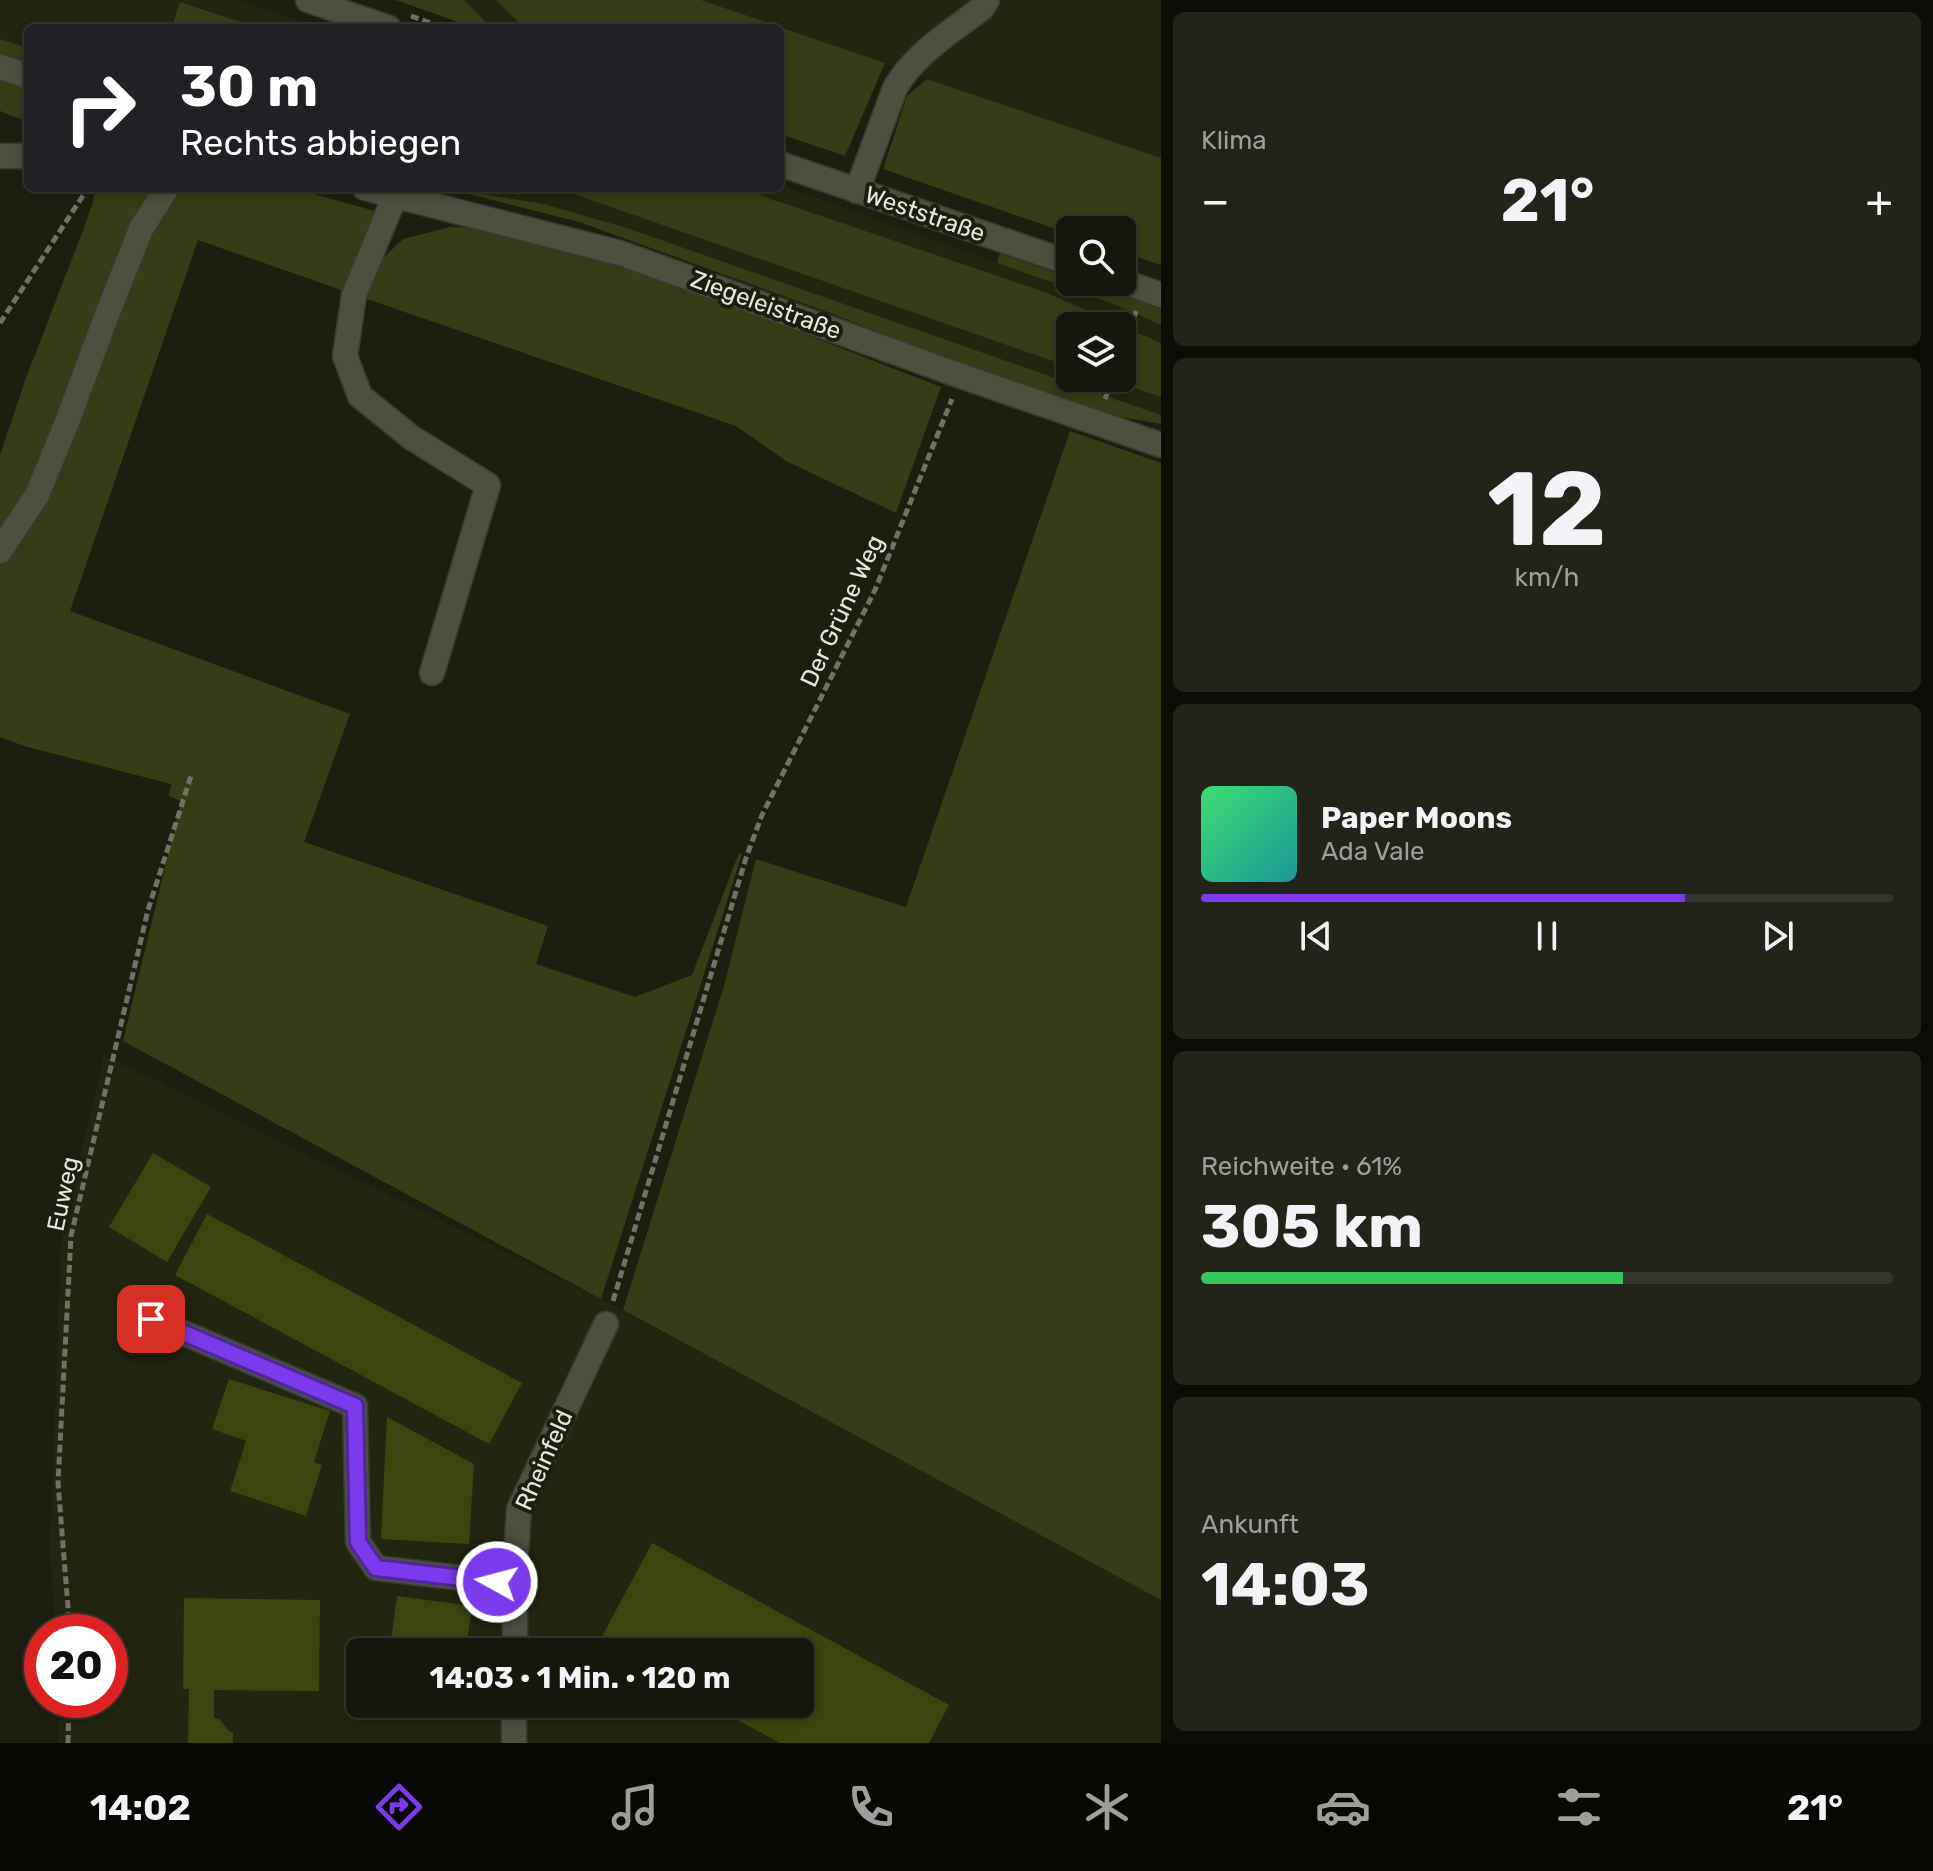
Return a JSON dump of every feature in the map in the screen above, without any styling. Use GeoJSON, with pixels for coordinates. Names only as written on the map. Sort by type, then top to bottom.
{"type":"FeatureCollection","features":[{"type":"Feature","properties":{"kind":"street"},"geometry":{"type":"LineString","coordinates":[[308,0],[377,24]]}},
{"type":"Feature","properties":{"kind":"street"},"geometry":{"type":"LineString","coordinates":[[857,191],[902,76],[919,57],[982,8],[987,0]]}},
{"type":"Feature","properties":{"kind":"street"},"geometry":{"type":"LineString","coordinates":[[0,67],[24,75]]}},
{"type":"Feature","properties":{"kind":"street"},"geometry":{"type":"LineString","coordinates":[[0,156],[24,156]]}},
{"type":"Feature","properties":{"kind":"street","name":"Weststraße"},"geometry":{"type":"LineString","coordinates":[[784,165],[1056,258]]}},
{"type":"Feature","properties":{"kind":"street"},"geometry":{"type":"LineString","coordinates":[[1,549],[37,495],[141,229],[164,192]]}},
{"type":"Feature","properties":{"kind":"street","name":"Ziegeleistraße"},"geometry":{"type":"LineString","coordinates":[[380,192],[620,253],[1161,445]]}},
{"type":"Feature","properties":{"kind":"street"},"geometry":{"type":"LineString","coordinates":[[395,196],[354,295],[345,356],[360,396],[412,438],[488,485],[432,673]]}},
{"type":"Feature","properties":{"kind":"street"},"geometry":{"type":"LineString","coordinates":[[1136,286],[1161,295]]}},
{"type":"Feature","properties":{"kind":"street"},"geometry":{"type":"LineString","coordinates":[[151,1319],[355,1406],[358,1542],[376,1568],[497,1582],[515,1571]]}},
{"type":"Feature","properties":{"kind":"street","name":"Rheinfeld"},"geometry":{"type":"LineString","coordinates":[[515,1638],[519,1509],[606,1324]]}},
{"type":"Feature","properties":{"kind":"street"},"geometry":{"type":"LineString","coordinates":[[514,1718],[514,1743]]}},
{"type":"Feature","properties":{"kind":"path"},"geometry":{"type":"LineString","coordinates":[[0,323],[85,192]]}},
{"type":"Feature","properties":{"kind":"path","name":"Der Grüne Weg"},"geometry":{"type":"LineString","coordinates":[[606,1324],[746,858],[762,815],[875,590],[961,376]]}},
{"type":"Feature","properties":{"kind":"path","name":"Euweg"},"geometry":{"type":"LineString","coordinates":[[69,1614],[58,1483],[71,1236],[148,910],[191,776]]}},
{"type":"Feature","properties":{"kind":"path"},"geometry":{"type":"LineString","coordinates":[[68,1743],[69,1718]]}},
{"type":"Feature","properties":{"kind":"shaded area"},"geometry":{"type":"Polygon","coordinates":[[[0,0],[241,0],[307,24],[247,24],[180,2],[172,24],[24,24],[24,47],[0,39],[0,0]]]}},
{"type":"Feature","properties":{"kind":"shaded area"},"geometry":{"type":"Polygon","coordinates":[[[396,0],[464,0],[488,24],[464,24],[396,0]]]}},
{"type":"Feature","properties":{"kind":"shaded area"},"geometry":{"type":"Polygon","coordinates":[[[464,0],[496,0],[521,24],[488,24],[464,0]]]}},
{"type":"Feature","properties":{"kind":"shaded area"},"geometry":{"type":"Polygon","coordinates":[[[496,0],[701,0],[771,24],[536,22],[519,23],[496,0]]]}},
{"type":"Feature","properties":{"kind":"shaded area"},"geometry":{"type":"Polygon","coordinates":[[[701,0],[1161,0],[1161,158],[784,29],[784,24],[770,24],[701,0]]]}},
{"type":"Feature","properties":{"kind":"shaded area"},"geometry":{"type":"Polygon","coordinates":[[[180,2],[247,24],[172,24],[180,2]]]}},
{"type":"Feature","properties":{"kind":"shaded area"},"geometry":{"type":"Polygon","coordinates":[[[784,28],[885,63],[845,156],[784,135],[784,28]]]}},
{"type":"Feature","properties":{"kind":"shaded area"},"geometry":{"type":"Polygon","coordinates":[[[0,39],[24,47],[24,120],[0,111],[0,39]]]}},
{"type":"Feature","properties":{"kind":"shaded area"},"geometry":{"type":"Polygon","coordinates":[[[927,79],[1161,158],[1161,265],[1136,257],[1136,216],[1056,216],[1056,229],[883,169],[907,96],[927,79]]]}},
{"type":"Feature","properties":{"kind":"shaded area"},"geometry":{"type":"Polygon","coordinates":[[[784,186],[1056,284],[1056,296],[1091,296],[1132,312],[1090,312],[1045,292],[751,192],[784,192],[784,186]]]}},
{"type":"Feature","properties":{"kind":"shaded area"},"geometry":{"type":"Polygon","coordinates":[[[94,192],[306,192],[375,211],[347,292],[198,240],[70,611],[350,714],[304,842],[548,926],[536,964],[635,997],[692,975],[739,853],[742,854],[601,1299],[123,1041],[181,801],[169,796],[171,784],[0,737],[0,455],[94,192]]]}},
{"type":"Feature","properties":{"kind":"shaded area"},"geometry":{"type":"Polygon","coordinates":[[[461,192],[544,204],[627,228],[1056,378],[1056,392],[1095,392],[1161,415],[1161,424],[1115,416],[951,362],[830,313],[579,222],[461,192]]]}},
{"type":"Feature","properties":{"kind":"shaded area"},"geometry":{"type":"Polygon","coordinates":[[[468,192],[567,192],[1056,362],[1056,378],[627,228],[544,204],[468,192]]]}},
{"type":"Feature","properties":{"kind":"shaded area"},"geometry":{"type":"Polygon","coordinates":[[[567,192],[751,192],[1045,292],[1090,312],[1056,312],[1056,362],[567,192]]]}},
{"type":"Feature","properties":{"kind":"shaded area"},"geometry":{"type":"Polygon","coordinates":[[[450,227],[482,228],[529,238],[681,286],[941,387],[896,513],[786,461],[736,426],[367,299],[381,260],[403,239],[450,227]]]}},
{"type":"Feature","properties":{"kind":"shaded area"},"geometry":{"type":"Polygon","coordinates":[[[1000,253],[1056,273],[1056,284],[997,263],[1000,253]]]}},
{"type":"Feature","properties":{"kind":"shaded area"},"geometry":{"type":"Polygon","coordinates":[[[1090,296],[1123,296],[1161,309],[1161,325],[1136,312],[1090,296]]]}},
{"type":"Feature","properties":{"kind":"shaded area"},"geometry":{"type":"Polygon","coordinates":[[[1136,314],[1161,325],[1161,343],[1136,332],[1136,314]]]}},
{"type":"Feature","properties":{"kind":"shaded area"},"geometry":{"type":"Polygon","coordinates":[[[1136,332],[1161,343],[1161,397],[1136,389],[1136,332]]]}},
{"type":"Feature","properties":{"kind":"shaded area"},"geometry":{"type":"Polygon","coordinates":[[[1136,389],[1161,397],[1161,415],[1095,392],[1136,392],[1136,389]]]}},
{"type":"Feature","properties":{"kind":"shaded area"},"geometry":{"type":"Polygon","coordinates":[[[1070,431],[1161,463],[1161,1600],[623,1310],[724,986],[756,859],[906,907],[1070,431]]]}},
{"type":"Feature","properties":{"kind":"shaded area"},"geometry":{"type":"Polygon","coordinates":[[[104,1055],[601,1299],[1161,1600],[1161,1743],[59,1743],[58,1718],[128,1718],[128,1614],[54,1614],[50,1547],[61,1238],[104,1055]]]}},
{"type":"Feature","properties":{"kind":"building"},"geometry":{"type":"Polygon","coordinates":[[[153,1153],[211,1187],[167,1262],[109,1227],[153,1153]]]}},
{"type":"Feature","properties":{"kind":"building"},"geometry":{"type":"Polygon","coordinates":[[[207,1214],[522,1383],[489,1444],[175,1275],[207,1214]]]}},
{"type":"Feature","properties":{"kind":"building"},"geometry":{"type":"Polygon","coordinates":[[[229,1379],[330,1411],[314,1462],[322,1465],[306,1516],[230,1491],[246,1441],[212,1429],[229,1379]]]}},
{"type":"Feature","properties":{"kind":"building"},"geometry":{"type":"Polygon","coordinates":[[[387,1417],[474,1464],[469,1544],[381,1539],[387,1417]]]}},
{"type":"Feature","properties":{"kind":"building"},"geometry":{"type":"Polygon","coordinates":[[[652,1543],[949,1705],[929,1743],[780,1743],[734,1718],[814,1718],[814,1638],[601,1638],[652,1543]]]}},
{"type":"Feature","properties":{"kind":"building"},"geometry":{"type":"Polygon","coordinates":[[[397,1596],[472,1606],[468,1638],[391,1638],[397,1596]]]}},
{"type":"Feature","properties":{"kind":"building"},"geometry":{"type":"Polygon","coordinates":[[[184,1598],[320,1600],[319,1691],[214,1690],[214,1718],[233,1732],[233,1743],[188,1743],[189,1689],[183,1689],[184,1598]]]}},
{"type":"Feature","properties":{"kind":"route"},"geometry":{"type":"LineString","coordinates":[[151,1319],[355,1406],[358,1542],[376,1568],[497,1582]]}}]}
